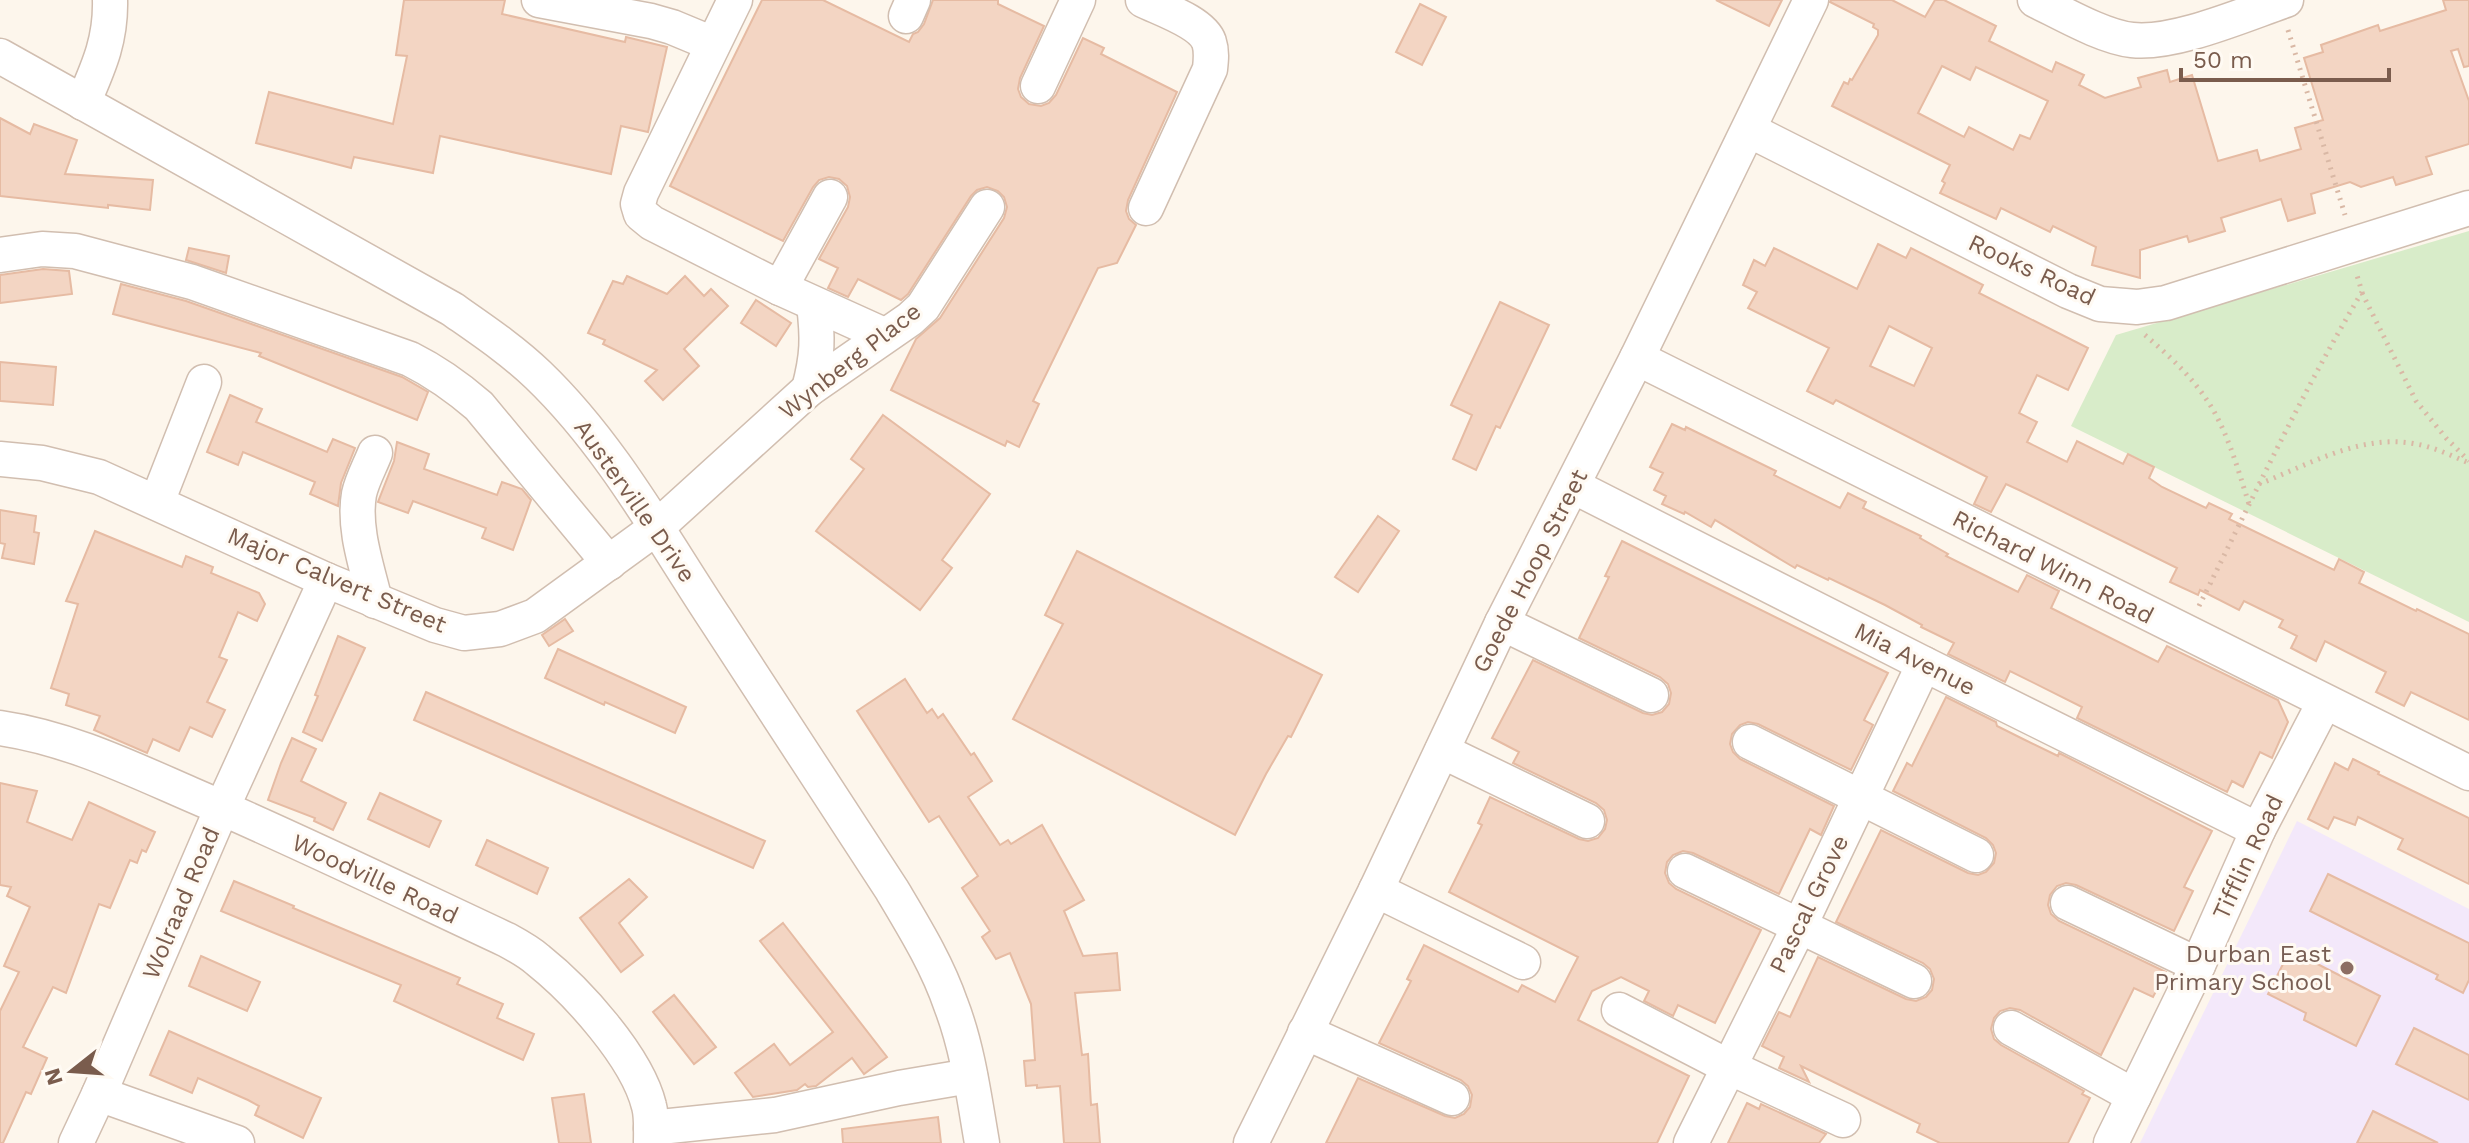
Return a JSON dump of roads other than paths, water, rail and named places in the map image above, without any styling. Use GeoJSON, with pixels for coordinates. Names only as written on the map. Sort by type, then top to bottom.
{"type":"FeatureCollection","features":[{"type":"Feature","properties":{"kind":"street"},"geometry":{"type":"LineString","coordinates":[[83,103],[107,43],[110,0]]}},
{"type":"Feature","properties":{"kind":"street"},"geometry":{"type":"LineString","coordinates":[[539,0],[651,21],[713,44]]}},
{"type":"Feature","properties":{"kind":"street"},"geometry":{"type":"LineString","coordinates":[[735,0],[641,193],[638,204],[641,214],[652,223],[780,288],[884,335]]}},
{"type":"Feature","properties":{"kind":"street"},"geometry":{"type":"LineString","coordinates":[[1038,86],[1078,0]]}},
{"type":"Feature","properties":{"kind":"street"},"geometry":{"type":"LineString","coordinates":[[1143,0],[1188,21],[1209,40],[1211,52],[1210,69],[1146,208]]}},
{"type":"Feature","properties":{"kind":"street","name":"Goede Hoop Street"},"geometry":{"type":"LineString","coordinates":[[1251,1143],[1376,890],[1502,623],[1637,358],[1811,0]]}},
{"type":"Feature","properties":{"kind":"street"},"geometry":{"type":"LineString","coordinates":[[2035,0],[2091,27],[2130,40],[2165,40],[2283,1]]}},
{"type":"Feature","properties":{"kind":"street","name":"Austerville Drive"},"geometry":{"type":"LineString","coordinates":[[0,56],[452,309],[498,341],[537,374],[572,410],[656,528],[923,942],[951,1004],[970,1076],[982,1143]]}},
{"type":"Feature","properties":{"kind":"street","name":"Rooks Road"},"geometry":{"type":"LineString","coordinates":[[1749,130],[2068,291],[2100,304],[2137,307],[2166,303],[2469,208]]}},
{"type":"Feature","properties":{"kind":"street"},"geometry":{"type":"LineString","coordinates":[[780,288],[830,197]]}},
{"type":"Feature","properties":{"kind":"street","name":"Wynberg Place"},"geometry":{"type":"LineString","coordinates":[[656,528],[809,389],[923,307],[987,207]]}},
{"type":"Feature","properties":{"kind":"street"},"geometry":{"type":"LineString","coordinates":[[0,255],[42,249],[75,251],[192,282],[410,359],[458,387],[479,406],[609,563]]}},
{"type":"Feature","properties":{"kind":"street"},"geometry":{"type":"LineString","coordinates":[[809,389],[817,360],[814,304]]}},
{"type":"Feature","properties":{"kind":"street","name":"Richard Winn Road"},"geometry":{"type":"LineString","coordinates":[[1637,358],[2469,773]]}},
{"type":"Feature","properties":{"kind":"street"},"geometry":{"type":"LineString","coordinates":[[157,502],[204,382]]}},
{"type":"Feature","properties":{"kind":"street"},"geometry":{"type":"LineString","coordinates":[[375,453],[360,491],[357,509],[375,601]]}},
{"type":"Feature","properties":{"kind":"street","name":"Major Calvert Street"},"geometry":{"type":"LineString","coordinates":[[0,459],[79,471],[129,489],[326,580],[435,625],[464,633],[500,629],[535,616],[656,528]]}},
{"type":"Feature","properties":{"kind":"street","name":"Mia Avenue"},"geometry":{"type":"LineString","coordinates":[[1573,486],[2258,830]]}},
{"type":"Feature","properties":{"kind":"street","name":"Wolraad Road"},"geometry":{"type":"LineString","coordinates":[[76,1143],[222,808],[326,580]]}},
{"type":"Feature","properties":{"kind":"street"},"geometry":{"type":"LineString","coordinates":[[1502,623],[1651,695]]}},
{"type":"Feature","properties":{"kind":"street","name":"Pascal Grove"},"geometry":{"type":"LineString","coordinates":[[1691,1143],[1799,927],[1924,664]]}},
{"type":"Feature","properties":{"kind":"street","name":"Tifflin Road"},"geometry":{"type":"LineString","coordinates":[[2111,1143],[2198,965],[2258,830],[2324,703]]}},
{"type":"Feature","properties":{"kind":"street","name":"Woodville Road"},"geometry":{"type":"LineString","coordinates":[[0,728],[31,732],[80,747],[222,808],[507,940],[538,960],[616,1041],[636,1075],[649,1106],[651,1135]]}},
{"type":"Feature","properties":{"kind":"street"},"geometry":{"type":"LineString","coordinates":[[1750,742],[1976,855]]}},
{"type":"Feature","properties":{"kind":"street"},"geometry":{"type":"LineString","coordinates":[[1442,751],[1587,821]]}},
{"type":"Feature","properties":{"kind":"street"},"geometry":{"type":"LineString","coordinates":[[1685,871],[1914,981]]}},
{"type":"Feature","properties":{"kind":"street"},"geometry":{"type":"LineString","coordinates":[[1376,890],[1523,962]]}},
{"type":"Feature","properties":{"kind":"street"},"geometry":{"type":"LineString","coordinates":[[2068,903],[2198,965]]}},
{"type":"Feature","properties":{"kind":"street"},"geometry":{"type":"LineString","coordinates":[[1619,1010],[1729,1067],[1843,1120]]}},
{"type":"Feature","properties":{"kind":"street"},"geometry":{"type":"LineString","coordinates":[[2011,1028],[2134,1096]]}},
{"type":"Feature","properties":{"kind":"street"},"geometry":{"type":"LineString","coordinates":[[1305,1032],[1452,1098]]}},
{"type":"Feature","properties":{"kind":"street"},"geometry":{"type":"LineString","coordinates":[[651,1135],[775,1115],[970,1076]]}},
{"type":"Feature","properties":{"kind":"street"},"geometry":{"type":"LineString","coordinates":[[99,1094],[237,1143]]}},
{"type":"Feature","properties":{"kind":"place","name":"Durban East Primary School"},"geometry":{"type":"Point","coordinates":[2347,968]}}]}
